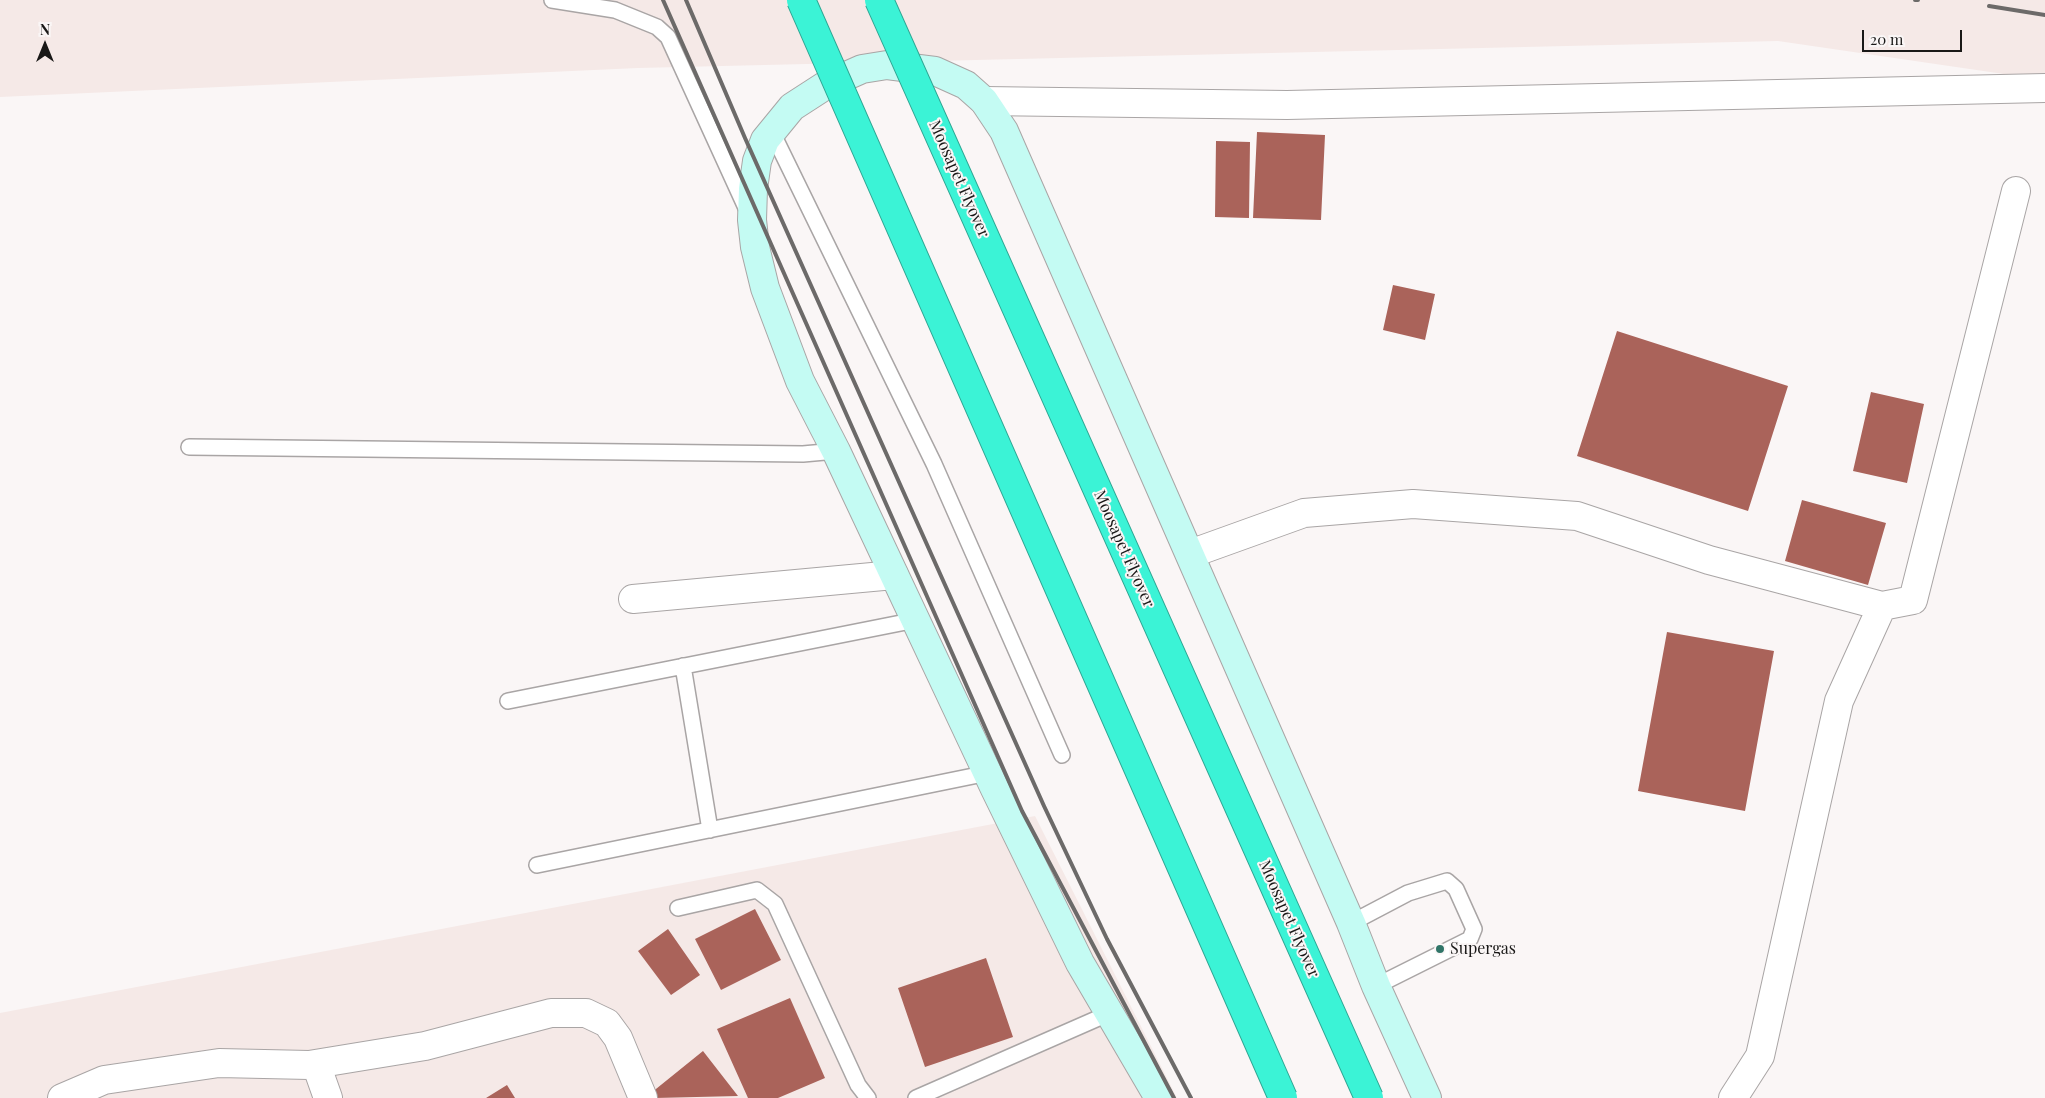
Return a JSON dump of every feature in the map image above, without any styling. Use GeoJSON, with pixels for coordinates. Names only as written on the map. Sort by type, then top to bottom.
{"type":"FeatureCollection","features":[{"type":"Feature","properties":{"kind":"highway"},"geometry":{"type":"LineString","coordinates":[[801,0],[1283,1098]]}},
{"type":"Feature","properties":{"kind":"highway","name":"Moosapet Flyover"},"geometry":{"type":"LineString","coordinates":[[879,0],[1369,1098]]}},
{"type":"Feature","properties":{"kind":"street"},"geometry":{"type":"LineString","coordinates":[[1159,1098],[1080,962],[836,452],[800,381],[769,297],[755,246],[752,220],[752,189],[757,161],[771,130],[792,106],[826,85],[862,69],[887,65],[935,71],[966,85],[984,101],[1004,131],[1351,922],[1376,986],[1427,1098]]}},
{"type":"Feature","properties":{"kind":"street"},"geometry":{"type":"LineString","coordinates":[[984,101],[1287,105],[2045,88]]}},
{"type":"Feature","properties":{"kind":"street"},"geometry":{"type":"LineString","coordinates":[[1190,554],[1304,513],[1413,504],[1577,516],[1709,560],[1882,606],[1913,600],[2016,191]]}},
{"type":"Feature","properties":{"kind":"street"},"geometry":{"type":"LineString","coordinates":[[633,599],[894,575]]}},
{"type":"Feature","properties":{"kind":"street"},"geometry":{"type":"LineString","coordinates":[[1733,1098],[1760,1056],[1838,701],[1882,606]]}},
{"type":"Feature","properties":{"kind":"street"},"geometry":{"type":"LineString","coordinates":[[62,1098],[104,1080],[219,1063],[316,1064],[425,1046],[551,1012],[586,1013],[607,1022],[618,1038],[643,1098]]}},
{"type":"Feature","properties":{"kind":"street"},"geometry":{"type":"LineString","coordinates":[[316,1064],[328,1098]]}},
{"type":"Feature","properties":{"kind":"lane"},"geometry":{"type":"LineString","coordinates":[[552,0],[615,10],[657,26],[668,36],[752,220]]}},
{"type":"Feature","properties":{"kind":"lane"},"geometry":{"type":"LineString","coordinates":[[771,130],[934,464],[1062,755]]}},
{"type":"Feature","properties":{"kind":"lane"},"geometry":{"type":"LineString","coordinates":[[189,447],[803,454],[836,452]]}},
{"type":"Feature","properties":{"kind":"lane"},"geometry":{"type":"LineString","coordinates":[[508,702],[916,620]]}},
{"type":"Feature","properties":{"kind":"lane"},"geometry":{"type":"LineString","coordinates":[[683,666],[710,830]]}},
{"type":"Feature","properties":{"kind":"lane"},"geometry":{"type":"LineString","coordinates":[[537,865],[988,773]]}},
{"type":"Feature","properties":{"kind":"lane"},"geometry":{"type":"LineString","coordinates":[[1351,922],[1408,892],[1447,881],[1456,889],[1474,929],[1470,939],[1376,986]]}},
{"type":"Feature","properties":{"kind":"lane"},"geometry":{"type":"LineString","coordinates":[[678,908],[757,890],[776,904],[858,1085],[868,1098]]}},
{"type":"Feature","properties":{"kind":"lane"},"geometry":{"type":"LineString","coordinates":[[916,1098],[1110,1013]]}},
{"type":"Feature","properties":{"kind":"shaded area"},"geometry":{"type":"Polygon","coordinates":[[[0,0],[2045,0],[2045,80],[1778,41],[638,68],[0,97],[0,0]]]}},
{"type":"Feature","properties":{"kind":"shaded area"},"geometry":{"type":"Polygon","coordinates":[[[1035,816],[1177,1098],[0,1098],[0,1013],[1035,816]]]}},
{"type":"Feature","properties":{"kind":"building"},"geometry":{"type":"Polygon","coordinates":[[[1257,132],[1325,135],[1321,220],[1253,218],[1257,132]]]}},
{"type":"Feature","properties":{"kind":"building"},"geometry":{"type":"Polygon","coordinates":[[[1216,141],[1250,142],[1249,218],[1215,217],[1216,141]]]}},
{"type":"Feature","properties":{"kind":"building"},"geometry":{"type":"Polygon","coordinates":[[[1393,285],[1435,294],[1425,340],[1383,330],[1393,285]]]}},
{"type":"Feature","properties":{"kind":"building"},"geometry":{"type":"Polygon","coordinates":[[[1617,331],[1788,386],[1748,511],[1577,456],[1617,331]]]}},
{"type":"Feature","properties":{"kind":"building"},"geometry":{"type":"Polygon","coordinates":[[[1871,392],[1924,404],[1907,483],[1853,471],[1871,392]]]}},
{"type":"Feature","properties":{"kind":"building"},"geometry":{"type":"Polygon","coordinates":[[[1802,500],[1886,523],[1868,585],[1785,561],[1802,500]]]}},
{"type":"Feature","properties":{"kind":"building"},"geometry":{"type":"Polygon","coordinates":[[[1667,632],[1774,651],[1745,811],[1638,791],[1667,632]]]}},
{"type":"Feature","properties":{"kind":"building"},"geometry":{"type":"Polygon","coordinates":[[[755,909],[781,960],[721,990],[695,939],[755,909]]]}},
{"type":"Feature","properties":{"kind":"building"},"geometry":{"type":"Polygon","coordinates":[[[668,929],[700,975],[671,995],[638,951],[668,929]]]}},
{"type":"Feature","properties":{"kind":"building"},"geometry":{"type":"Polygon","coordinates":[[[986,958],[1013,1037],[925,1067],[898,988],[986,958]]]}},
{"type":"Feature","properties":{"kind":"building"},"geometry":{"type":"Polygon","coordinates":[[[790,998],[825,1078],[778,1098],[748,1098],[717,1029],[790,998]]]}},
{"type":"Feature","properties":{"kind":"building"},"geometry":{"type":"Polygon","coordinates":[[[703,1051],[738,1096],[655,1098],[651,1093],[703,1051]]]}},
{"type":"Feature","properties":{"kind":"building"},"geometry":{"type":"Polygon","coordinates":[[[507,1085],[515,1098],[486,1098],[507,1085]]]}},
{"type":"Feature","properties":{"kind":"railway"},"geometry":{"type":"LineString","coordinates":[[663,0],[1022,811],[1174,1098]]}},
{"type":"Feature","properties":{"kind":"railway"},"geometry":{"type":"LineString","coordinates":[[686,0],[745,138],[1044,806],[1107,939],[1191,1098]]}},
{"type":"Feature","properties":{"kind":"railway"},"geometry":{"type":"LineString","coordinates":[[1989,6],[2045,15]]}},
{"type":"Feature","properties":{"kind":"place","name":"Supergas"},"geometry":{"type":"Point","coordinates":[1440,949]}}]}
